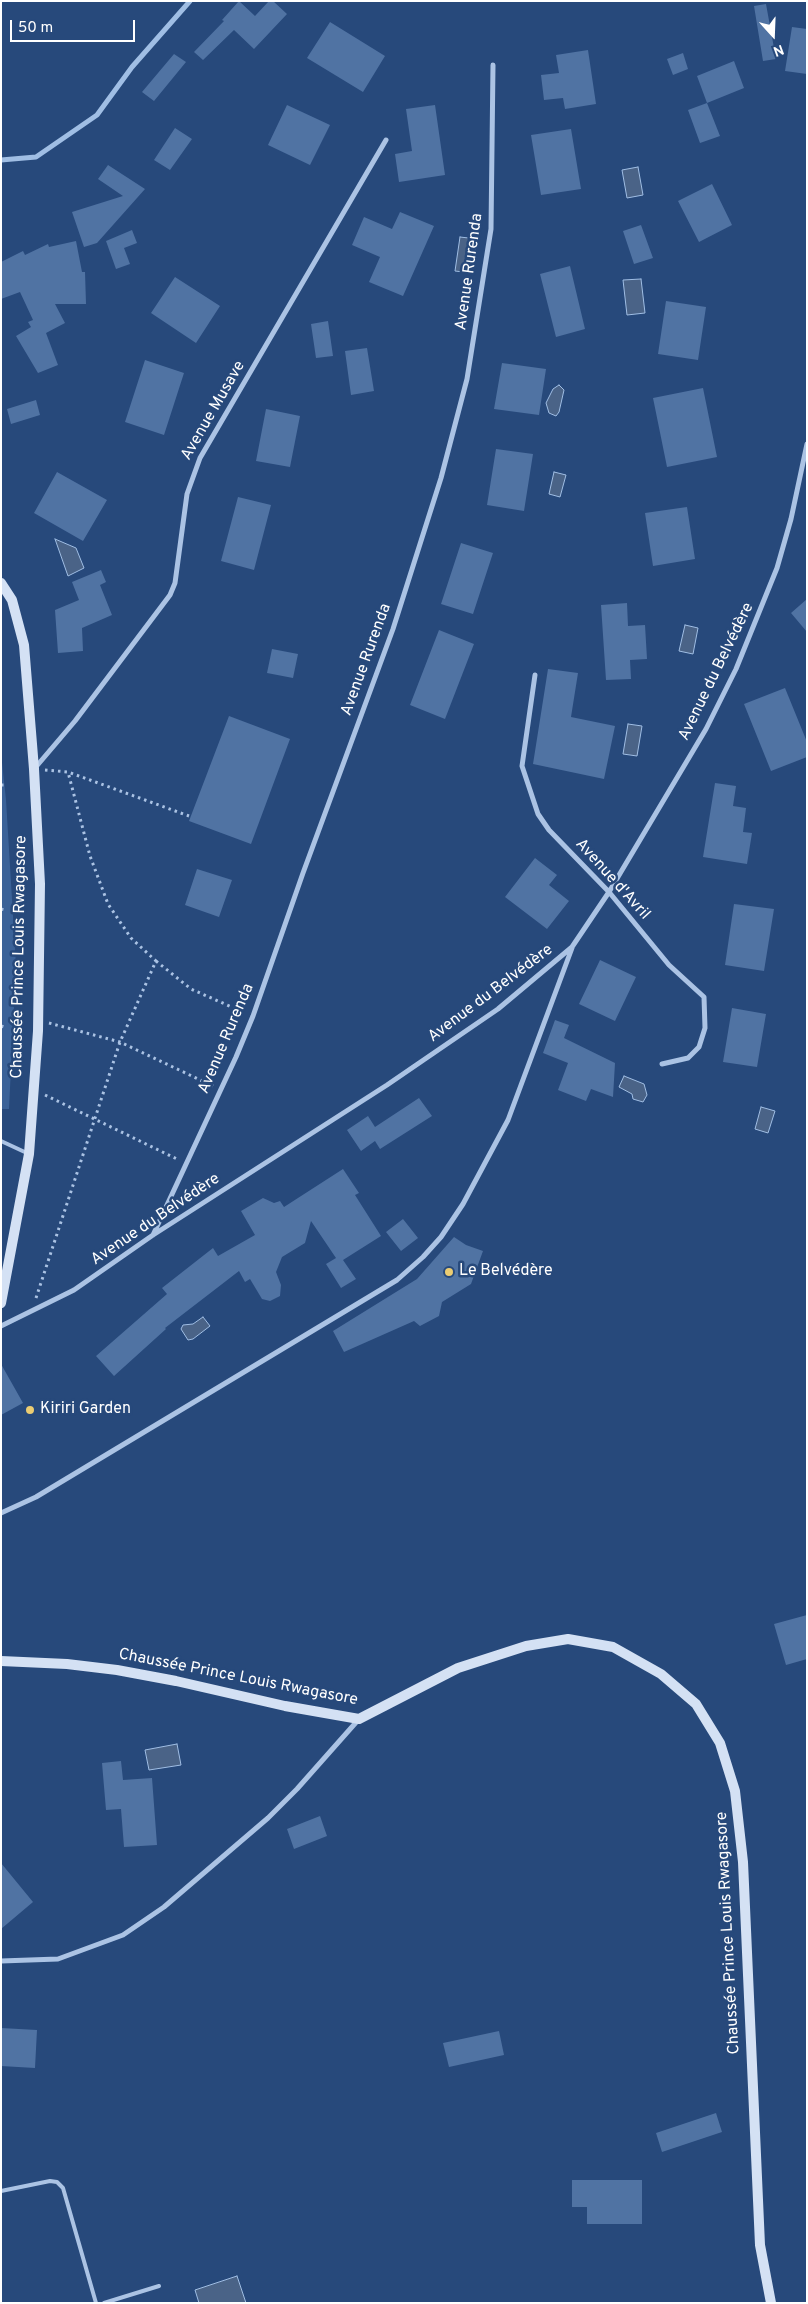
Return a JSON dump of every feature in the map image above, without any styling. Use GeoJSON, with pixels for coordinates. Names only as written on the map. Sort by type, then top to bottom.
{"type":"FeatureCollection","features":[{"type":"Feature","properties":{"kind":"street","name":"Avenue Rurenda"},"geometry":{"type":"LineString","coordinates":[[153,1235],[253,1016],[303,873],[393,629],[441,478],[467,378],[492,229],[493,65]]}},
{"type":"Feature","properties":{"kind":"street","name":"Avenue Musave"},"geometry":{"type":"LineString","coordinates":[[34,769],[75,721],[170,595],[177,574],[187,494],[200,458],[386,140]]}},
{"type":"Feature","properties":{"kind":"street","name":"Avenue du Belvédère"},"geometry":{"type":"LineString","coordinates":[[1,1326],[31,1313],[74,1290],[153,1235],[387,1085],[498,1008],[572,947],[609,892],[706,729],[749,639],[777,568],[791,519],[807,444]]}},
{"type":"Feature","properties":{"kind":"street","name":"Chaussée Prince Louis Rwagasore"},"geometry":{"type":"LineString","coordinates":[[1,582],[12,600],[24,645],[34,769],[40,884],[38,1020],[28,1154],[1,1303]]}},
{"type":"Feature","properties":{"kind":"street","name":"Avenue d'Avril"},"geometry":{"type":"LineString","coordinates":[[535,674],[522,766],[530,796],[538,814],[548,830],[609,892],[669,965],[704,997],[705,1028],[699,1047],[688,1058],[662,1064]]}},
{"type":"Feature","properties":{"kind":"street"},"geometry":{"type":"LineString","coordinates":[[1,1513],[36,1497],[396,1280],[423,1257],[441,1237],[463,1204],[508,1120],[572,947]]}},
{"type":"Feature","properties":{"kind":"street","name":"Chaussée Prince Louis Rwagasore"},"geometry":{"type":"LineString","coordinates":[[1,1662],[67,1664],[117,1670],[176,1681],[285,1706],[359,1718],[458,1668],[526,1646],[568,1639],[613,1647],[661,1674],[696,1704],[720,1743],[735,1791],[743,1862],[759,2227],[771,2303]]}},
{"type":"Feature","properties":{"kind":"street"},"geometry":{"type":"LineString","coordinates":[[1,1961],[58,1959],[123,1935],[164,1907],[268,1818],[297,1789],[359,1718]]}},
{"type":"Feature","properties":{"kind":"lane"},"geometry":{"type":"LineString","coordinates":[[1,1141],[28,1154]]}},
{"type":"Feature","properties":{"kind":"lane"},"geometry":{"type":"LineString","coordinates":[[1,2190],[50,2181],[57,2182],[63,2188],[96,2303]]}},
{"type":"Feature","properties":{"kind":"lane"},"geometry":{"type":"LineString","coordinates":[[104,2303],[159,2286]]}},
{"type":"Feature","properties":{"kind":"path"},"geometry":{"type":"LineString","coordinates":[[34,769],[68,772],[189,816]]}},
{"type":"Feature","properties":{"kind":"path"},"geometry":{"type":"LineString","coordinates":[[68,772],[90,856],[108,904],[131,938],[191,990],[253,1016]]}},
{"type":"Feature","properties":{"kind":"path"},"geometry":{"type":"LineString","coordinates":[[31,1313],[120,1042],[156,961]]}},
{"type":"Feature","properties":{"kind":"path"},"geometry":{"type":"LineString","coordinates":[[38,1020],[120,1042],[220,1089]]}},
{"type":"Feature","properties":{"kind":"path"},"geometry":{"type":"LineString","coordinates":[[1,1026],[7,1028]]}},
{"type":"Feature","properties":{"kind":"path"},"geometry":{"type":"LineString","coordinates":[[33,1090],[186,1163]]}},
{"type":"Feature","properties":{"kind":"shaded area"},"geometry":{"type":"Polygon","coordinates":[[[638,167],[643,195],[627,198],[622,170],[638,167]]]}},
{"type":"Feature","properties":{"kind":"shaded area"},"geometry":{"type":"Polygon","coordinates":[[[460,237],[477,239],[472,273],[455,271],[460,237]]]}},
{"type":"Feature","properties":{"kind":"shaded area"},"geometry":{"type":"Polygon","coordinates":[[[641,279],[645,313],[627,315],[623,280],[641,279]]]}},
{"type":"Feature","properties":{"kind":"shaded area"},"geometry":{"type":"Polygon","coordinates":[[[559,385],[564,390],[559,412],[556,416],[549,413],[546,403],[553,389],[559,385]]]}},
{"type":"Feature","properties":{"kind":"shaded area"},"geometry":{"type":"Polygon","coordinates":[[[554,472],[566,475],[560,497],[549,494],[554,472]]]}},
{"type":"Feature","properties":{"kind":"shaded area"},"geometry":{"type":"Polygon","coordinates":[[[55,539],[76,548],[84,568],[68,576],[55,539]]]}},
{"type":"Feature","properties":{"kind":"shaded area"},"geometry":{"type":"Polygon","coordinates":[[[685,625],[698,628],[693,654],[679,651],[685,625]]]}},
{"type":"Feature","properties":{"kind":"shaded area"},"geometry":{"type":"Polygon","coordinates":[[[628,724],[642,726],[637,756],[623,754],[628,724]]]}},
{"type":"Feature","properties":{"kind":"shaded area"},"geometry":{"type":"Polygon","coordinates":[[[1,753],[6,800],[16,965],[9,1109],[1,1109],[1,753]]]}},
{"type":"Feature","properties":{"kind":"shaded area"},"geometry":{"type":"Polygon","coordinates":[[[624,1076],[644,1084],[647,1095],[643,1102],[633,1099],[632,1094],[619,1087],[624,1076]]]}},
{"type":"Feature","properties":{"kind":"shaded area"},"geometry":{"type":"Polygon","coordinates":[[[761,1107],[775,1111],[768,1133],[755,1129],[761,1107]]]}},
{"type":"Feature","properties":{"kind":"shaded area"},"geometry":{"type":"Polygon","coordinates":[[[203,1317],[210,1326],[193,1339],[188,1340],[181,1329],[183,1325],[193,1324],[203,1317]]]}},
{"type":"Feature","properties":{"kind":"shaded area"},"geometry":{"type":"Polygon","coordinates":[[[177,1744],[181,1765],[149,1770],[145,1750],[177,1744]]]}},
{"type":"Feature","properties":{"kind":"shaded area"},"geometry":{"type":"Polygon","coordinates":[[[237,2276],[246,2303],[199,2303],[195,2290],[237,2276]]]}},
{"type":"Feature","properties":{"kind":"building"},"geometry":{"type":"Polygon","coordinates":[[[239,1],[255,16],[269,1],[273,1],[287,14],[254,49],[234,30],[203,60],[194,52],[224,21],[222,20],[239,1]]]}},
{"type":"Feature","properties":{"kind":"building"},"geometry":{"type":"Polygon","coordinates":[[[766,4],[776,59],[763,61],[754,6],[766,4]]]}},
{"type":"Feature","properties":{"kind":"building"},"geometry":{"type":"Polygon","coordinates":[[[330,22],[385,56],[363,92],[307,58],[330,22]]]}},
{"type":"Feature","properties":{"kind":"building"},"geometry":{"type":"Polygon","coordinates":[[[792,27],[807,29],[807,74],[785,71],[792,27]]]}},
{"type":"Feature","properties":{"kind":"building"},"geometry":{"type":"Polygon","coordinates":[[[588,50],[596,104],[565,109],[563,98],[544,100],[541,75],[559,73],[556,55],[588,50]]]}},
{"type":"Feature","properties":{"kind":"building"},"geometry":{"type":"Polygon","coordinates":[[[683,53],[688,69],[673,75],[667,59],[683,53]]]}},
{"type":"Feature","properties":{"kind":"building"},"geometry":{"type":"Polygon","coordinates":[[[174,54],[186,62],[154,101],[142,92],[174,54]]]}},
{"type":"Feature","properties":{"kind":"building"},"geometry":{"type":"Polygon","coordinates":[[[734,61],[744,88],[707,103],[697,76],[734,61]]]}},
{"type":"Feature","properties":{"kind":"building"},"geometry":{"type":"Polygon","coordinates":[[[707,103],[720,136],[700,143],[688,110],[707,103]]]}},
{"type":"Feature","properties":{"kind":"building"},"geometry":{"type":"Polygon","coordinates":[[[287,105],[330,125],[310,165],[268,145],[287,105]]]}},
{"type":"Feature","properties":{"kind":"building"},"geometry":{"type":"Polygon","coordinates":[[[435,105],[445,175],[399,182],[395,154],[412,151],[406,109],[435,105]]]}},
{"type":"Feature","properties":{"kind":"building"},"geometry":{"type":"Polygon","coordinates":[[[175,128],[192,139],[170,170],[154,160],[175,128]]]}},
{"type":"Feature","properties":{"kind":"building"},"geometry":{"type":"Polygon","coordinates":[[[571,129],[581,189],[541,195],[531,135],[571,129]]]}},
{"type":"Feature","properties":{"kind":"building"},"geometry":{"type":"Polygon","coordinates":[[[108,165],[145,189],[97,243],[84,247],[72,212],[123,196],[98,179],[108,165]]]}},
{"type":"Feature","properties":{"kind":"building"},"geometry":{"type":"Polygon","coordinates":[[[712,184],[732,225],[699,242],[678,201],[712,184]]]}},
{"type":"Feature","properties":{"kind":"building"},"geometry":{"type":"Polygon","coordinates":[[[400,212],[434,226],[403,296],[369,282],[380,257],[352,245],[364,217],[392,229],[400,212]]]}},
{"type":"Feature","properties":{"kind":"building"},"geometry":{"type":"Polygon","coordinates":[[[641,225],[653,258],[634,264],[623,231],[641,225]]]}},
{"type":"Feature","properties":{"kind":"building"},"geometry":{"type":"Polygon","coordinates":[[[132,230],[137,243],[124,248],[130,264],[116,269],[106,241],[132,230]]]}},
{"type":"Feature","properties":{"kind":"building"},"geometry":{"type":"Polygon","coordinates":[[[76,241],[82,272],[85,272],[86,304],[55,304],[65,323],[46,333],[58,365],[38,373],[16,336],[31,327],[28,322],[33,320],[20,292],[1,299],[1,262],[23,251],[25,255],[48,244],[49,247],[76,241]]]}},
{"type":"Feature","properties":{"kind":"building"},"geometry":{"type":"Polygon","coordinates":[[[570,266],[585,329],[556,337],[540,274],[570,266]]]}},
{"type":"Feature","properties":{"kind":"building"},"geometry":{"type":"Polygon","coordinates":[[[175,277],[220,306],[196,343],[151,313],[175,277]]]}},
{"type":"Feature","properties":{"kind":"building"},"geometry":{"type":"Polygon","coordinates":[[[666,301],[706,307],[698,360],[658,354],[666,301]]]}},
{"type":"Feature","properties":{"kind":"building"},"geometry":{"type":"Polygon","coordinates":[[[328,321],[333,356],[316,358],[311,324],[328,321]]]}},
{"type":"Feature","properties":{"kind":"building"},"geometry":{"type":"Polygon","coordinates":[[[367,348],[374,391],[351,395],[345,351],[367,348]]]}},
{"type":"Feature","properties":{"kind":"building"},"geometry":{"type":"Polygon","coordinates":[[[145,360],[184,373],[164,435],[125,422],[145,360]]]}},
{"type":"Feature","properties":{"kind":"building"},"geometry":{"type":"Polygon","coordinates":[[[502,363],[546,369],[539,415],[494,409],[502,363]]]}},
{"type":"Feature","properties":{"kind":"building"},"geometry":{"type":"Polygon","coordinates":[[[703,388],[717,457],[667,467],[653,398],[703,388]]]}},
{"type":"Feature","properties":{"kind":"building"},"geometry":{"type":"Polygon","coordinates":[[[36,400],[40,415],[11,424],[7,409],[36,400]]]}},
{"type":"Feature","properties":{"kind":"building"},"geometry":{"type":"Polygon","coordinates":[[[266,409],[300,416],[290,467],[256,461],[266,409]]]}},
{"type":"Feature","properties":{"kind":"building"},"geometry":{"type":"Polygon","coordinates":[[[496,449],[533,454],[524,511],[487,505],[496,449]]]}},
{"type":"Feature","properties":{"kind":"building"},"geometry":{"type":"Polygon","coordinates":[[[57,472],[107,500],[83,541],[34,513],[57,472]]]}},
{"type":"Feature","properties":{"kind":"building"},"geometry":{"type":"Polygon","coordinates":[[[238,497],[271,505],[254,570],[221,561],[238,497]]]}},
{"type":"Feature","properties":{"kind":"building"},"geometry":{"type":"Polygon","coordinates":[[[687,507],[695,559],[653,566],[645,513],[687,507]]]}},
{"type":"Feature","properties":{"kind":"building"},"geometry":{"type":"Polygon","coordinates":[[[461,543],[493,553],[473,614],[441,604],[461,543]]]}},
{"type":"Feature","properties":{"kind":"building"},"geometry":{"type":"Polygon","coordinates":[[[101,570],[106,582],[100,585],[112,615],[82,628],[83,651],[58,653],[55,610],[79,600],[72,582],[101,570]]]}},
{"type":"Feature","properties":{"kind":"building"},"geometry":{"type":"Polygon","coordinates":[[[807,599],[807,632],[791,613],[807,599]]]}},
{"type":"Feature","properties":{"kind":"building"},"geometry":{"type":"Polygon","coordinates":[[[627,603],[628,626],[645,625],[647,659],[630,660],[631,679],[606,680],[601,605],[627,603]]]}},
{"type":"Feature","properties":{"kind":"building"},"geometry":{"type":"Polygon","coordinates":[[[439,630],[474,644],[445,719],[410,705],[439,630]]]}},
{"type":"Feature","properties":{"kind":"building"},"geometry":{"type":"Polygon","coordinates":[[[272,649],[298,654],[293,678],[267,673],[272,649]]]}},
{"type":"Feature","properties":{"kind":"building"},"geometry":{"type":"Polygon","coordinates":[[[548,669],[578,673],[571,717],[615,726],[604,779],[533,764],[548,669]]]}},
{"type":"Feature","properties":{"kind":"building"},"geometry":{"type":"Polygon","coordinates":[[[785,688],[807,742],[807,757],[771,771],[744,704],[785,688]]]}},
{"type":"Feature","properties":{"kind":"building"},"geometry":{"type":"Polygon","coordinates":[[[229,716],[290,739],[251,844],[189,821],[229,716]]]}},
{"type":"Feature","properties":{"kind":"building"},"geometry":{"type":"Polygon","coordinates":[[[715,783],[736,786],[733,806],[746,808],[743,832],[752,833],[747,864],[703,857],[715,783]]]}},
{"type":"Feature","properties":{"kind":"building"},"geometry":{"type":"Polygon","coordinates":[[[535,858],[557,875],[549,885],[569,901],[547,929],[505,897],[535,858]]]}},
{"type":"Feature","properties":{"kind":"building"},"geometry":{"type":"Polygon","coordinates":[[[197,869],[232,880],[219,917],[185,905],[197,869]]]}},
{"type":"Feature","properties":{"kind":"building"},"geometry":{"type":"Polygon","coordinates":[[[734,904],[774,909],[764,971],[725,965],[734,904]]]}},
{"type":"Feature","properties":{"kind":"building"},"geometry":{"type":"Polygon","coordinates":[[[600,960],[636,977],[615,1021],[579,1004],[600,960]]]}},
{"type":"Feature","properties":{"kind":"building"},"geometry":{"type":"Polygon","coordinates":[[[732,1008],[766,1014],[757,1067],[723,1062],[732,1008]]]}},
{"type":"Feature","properties":{"kind":"building"},"geometry":{"type":"Polygon","coordinates":[[[555,1020],[569,1025],[564,1038],[615,1063],[613,1097],[591,1089],[586,1101],[558,1090],[568,1063],[543,1053],[555,1020]]]}},
{"type":"Feature","properties":{"kind":"building"},"geometry":{"type":"Polygon","coordinates":[[[419,1098],[432,1116],[380,1149],[375,1141],[361,1151],[347,1130],[368,1116],[375,1127],[419,1098]]]}},
{"type":"Feature","properties":{"kind":"building"},"geometry":{"type":"Polygon","coordinates":[[[343,1169],[359,1193],[355,1195],[381,1236],[343,1260],[356,1279],[341,1288],[326,1264],[336,1258],[311,1221],[305,1243],[282,1257],[276,1272],[281,1285],[280,1296],[270,1301],[262,1299],[250,1279],[245,1282],[239,1271],[165,1328],[114,1376],[96,1356],[167,1294],[162,1288],[213,1248],[218,1256],[255,1235],[241,1211],[263,1198],[274,1203],[280,1201],[284,1207],[343,1169]]]}},
{"type":"Feature","properties":{"kind":"building"},"geometry":{"type":"Polygon","coordinates":[[[403,1219],[418,1238],[401,1251],[386,1232],[403,1219]]]}},
{"type":"Feature","properties":{"kind":"building"},"geometry":{"type":"Polygon","coordinates":[[[454,1237],[466,1245],[483,1251],[471,1284],[442,1302],[439,1316],[420,1326],[414,1321],[344,1352],[333,1331],[417,1279],[454,1237]]]}},
{"type":"Feature","properties":{"kind":"building"},"geometry":{"type":"Polygon","coordinates":[[[1,1364],[23,1403],[1,1415],[1,1364]]]}},
{"type":"Feature","properties":{"kind":"building"},"geometry":{"type":"Polygon","coordinates":[[[807,1615],[807,1659],[786,1665],[774,1624],[807,1615]]]}},
{"type":"Feature","properties":{"kind":"building"},"geometry":{"type":"Polygon","coordinates":[[[121,1761],[123,1780],[152,1778],[157,1845],[124,1847],[121,1809],[106,1810],[102,1763],[121,1761]]]}},
{"type":"Feature","properties":{"kind":"building"},"geometry":{"type":"Polygon","coordinates":[[[320,1816],[327,1836],[294,1849],[287,1829],[320,1816]]]}},
{"type":"Feature","properties":{"kind":"building"},"geometry":{"type":"Polygon","coordinates":[[[1,1863],[33,1902],[1,1929],[1,1863]]]}},
{"type":"Feature","properties":{"kind":"building"},"geometry":{"type":"Polygon","coordinates":[[[1,2028],[37,2030],[35,2068],[1,2066],[1,2028]]]}},
{"type":"Feature","properties":{"kind":"building"},"geometry":{"type":"Polygon","coordinates":[[[499,2031],[504,2055],[449,2067],[443,2043],[499,2031]]]}},
{"type":"Feature","properties":{"kind":"building"},"geometry":{"type":"Polygon","coordinates":[[[716,2113],[722,2132],[662,2152],[656,2133],[716,2113]]]}},
{"type":"Feature","properties":{"kind":"building"},"geometry":{"type":"Polygon","coordinates":[[[572,2180],[642,2180],[642,2224],[587,2224],[587,2207],[572,2207],[572,2180]]]}},
{"type":"Feature","properties":{"kind":"waterway"},"geometry":{"type":"LineString","coordinates":[[1,160],[36,157],[97,115],[132,67],[190,1]]}},
{"type":"Feature","properties":{"kind":"place","name":"Le Belvédère"},"geometry":{"type":"Point","coordinates":[449,1272]}},
{"type":"Feature","properties":{"kind":"place","name":"Kiriri Garden"},"geometry":{"type":"Point","coordinates":[30,1410]}}]}
